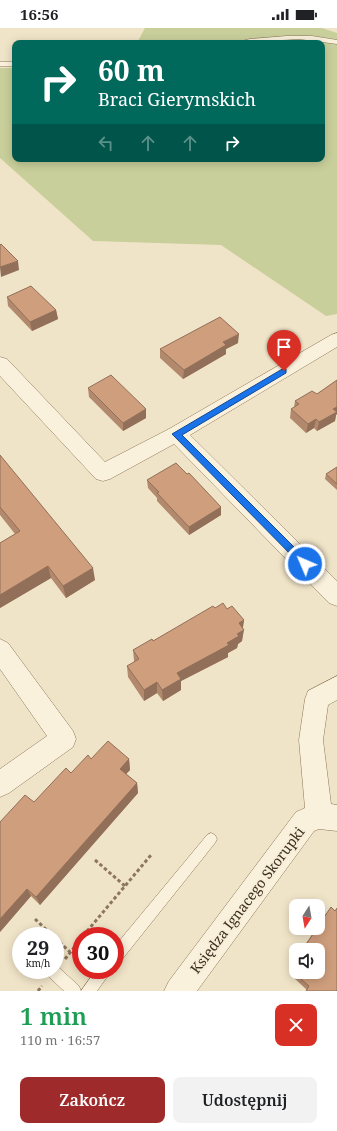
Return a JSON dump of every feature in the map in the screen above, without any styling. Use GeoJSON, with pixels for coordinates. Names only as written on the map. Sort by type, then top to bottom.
{"type":"FeatureCollection","features":[{"type":"Feature","properties":{"kind":"street"},"geometry":{"type":"LineString","coordinates":[[0,364],[103,473],[176,434],[337,339]]}},
{"type":"Feature","properties":{"kind":"street"},"geometry":{"type":"LineString","coordinates":[[176,434],[337,596]]}},
{"type":"Feature","properties":{"kind":"street"},"geometry":{"type":"LineString","coordinates":[[0,650],[64,740],[0,784]]}},
{"type":"Feature","properties":{"kind":"street"},"geometry":{"type":"LineString","coordinates":[[328,817],[311,740],[318,699],[337,687]]}},
{"type":"Feature","properties":{"kind":"street","name":"Księdza Ignacego Skorupki"},"geometry":{"type":"LineString","coordinates":[[179,991],[305,821],[328,817]]}},
{"type":"Feature","properties":{"kind":"lane"},"geometry":{"type":"LineString","coordinates":[[258,40],[280,37],[321,38],[337,42]]}},
{"type":"Feature","properties":{"kind":"lane"},"geometry":{"type":"LineString","coordinates":[[0,64],[12,64]]}},
{"type":"Feature","properties":{"kind":"lane"},"geometry":{"type":"LineString","coordinates":[[124,946],[211,839]]}},
{"type":"Feature","properties":{"kind":"lane"},"geometry":{"type":"LineString","coordinates":[[61,979],[74,991]]}},
{"type":"Feature","properties":{"kind":"lane"},"geometry":{"type":"LineString","coordinates":[[88,991],[98,979]]}},
{"type":"Feature","properties":{"kind":"path"},"geometry":{"type":"LineString","coordinates":[[92,927],[151,855]]}},
{"type":"Feature","properties":{"kind":"path"},"geometry":{"type":"LineString","coordinates":[[95,860],[126,886]]}},
{"type":"Feature","properties":{"kind":"path"},"geometry":{"type":"LineString","coordinates":[[36,919],[44,927]]}},
{"type":"Feature","properties":{"kind":"path"},"geometry":{"type":"LineString","coordinates":[[64,946],[70,952]]}},
{"type":"Feature","properties":{"kind":"path"},"geometry":{"type":"LineString","coordinates":[[65,959],[72,950]]}},
{"type":"Feature","properties":{"kind":"green space"},"geometry":{"type":"Polygon","coordinates":[[[145,28],[322,28],[337,33],[337,314],[326,316],[221,245],[93,241],[0,158],[0,68],[12,68],[12,162],[325,162],[325,40],[139,40],[145,28]]]}},
{"type":"Feature","properties":{"kind":"building"},"geometry":{"type":"Polygon","coordinates":[[[1,244],[18,261],[0,267],[1,244]]]}},
{"type":"Feature","properties":{"kind":"building"},"geometry":{"type":"Polygon","coordinates":[[[31,286],[56,310],[30,322],[7,297],[31,286]]]}},
{"type":"Feature","properties":{"kind":"building"},"geometry":{"type":"Polygon","coordinates":[[[220,317],[239,334],[223,342],[226,345],[184,370],[160,349],[220,317]]]}},
{"type":"Feature","properties":{"kind":"building"},"geometry":{"type":"Polygon","coordinates":[[[111,375],[146,409],[123,423],[88,388],[111,375]]]}},
{"type":"Feature","properties":{"kind":"building"},"geometry":{"type":"Polygon","coordinates":[[[337,380],[337,407],[333,409],[337,412],[319,422],[316,419],[308,424],[291,409],[299,404],[295,401],[312,391],[317,394],[337,380]]]}},
{"type":"Feature","properties":{"kind":"building"},"geometry":{"type":"Polygon","coordinates":[[[0,455],[93,568],[63,586],[48,566],[0,595],[0,543],[20,531],[0,507],[0,455]]]}},
{"type":"Feature","properties":{"kind":"building"},"geometry":{"type":"Polygon","coordinates":[[[176,463],[187,474],[189,473],[221,507],[189,527],[157,493],[159,492],[147,480],[176,463]]]}},
{"type":"Feature","properties":{"kind":"building"},"geometry":{"type":"Polygon","coordinates":[[[337,467],[337,484],[326,474],[337,467]]]}},
{"type":"Feature","properties":{"kind":"building"},"geometry":{"type":"Polygon","coordinates":[[[223,603],[227,609],[232,606],[244,620],[239,623],[244,630],[237,634],[239,636],[227,643],[229,645],[177,673],[181,679],[162,690],[157,682],[144,690],[127,666],[139,659],[133,650],[152,639],[153,641],[213,606],[215,608],[223,603]]]}},
{"type":"Feature","properties":{"kind":"building"},"geometry":{"type":"Polygon","coordinates":[[[108,741],[129,759],[120,769],[137,783],[36,897],[27,889],[0,919],[0,822],[25,795],[34,802],[66,768],[71,773],[88,755],[91,759],[108,741]]]}},
{"type":"Feature","properties":{"kind":"building"},"geometry":{"type":"Polygon","coordinates":[[[331,907],[335,911],[337,908],[337,991],[306,991],[309,986],[301,979],[325,979],[325,943],[307,943],[312,935],[325,935],[325,916],[331,907]]]}},
{"type":"Feature","properties":{"kind":"route"},"geometry":{"type":"LineString","coordinates":[[284,371],[176,434],[305,564]]}}]}
